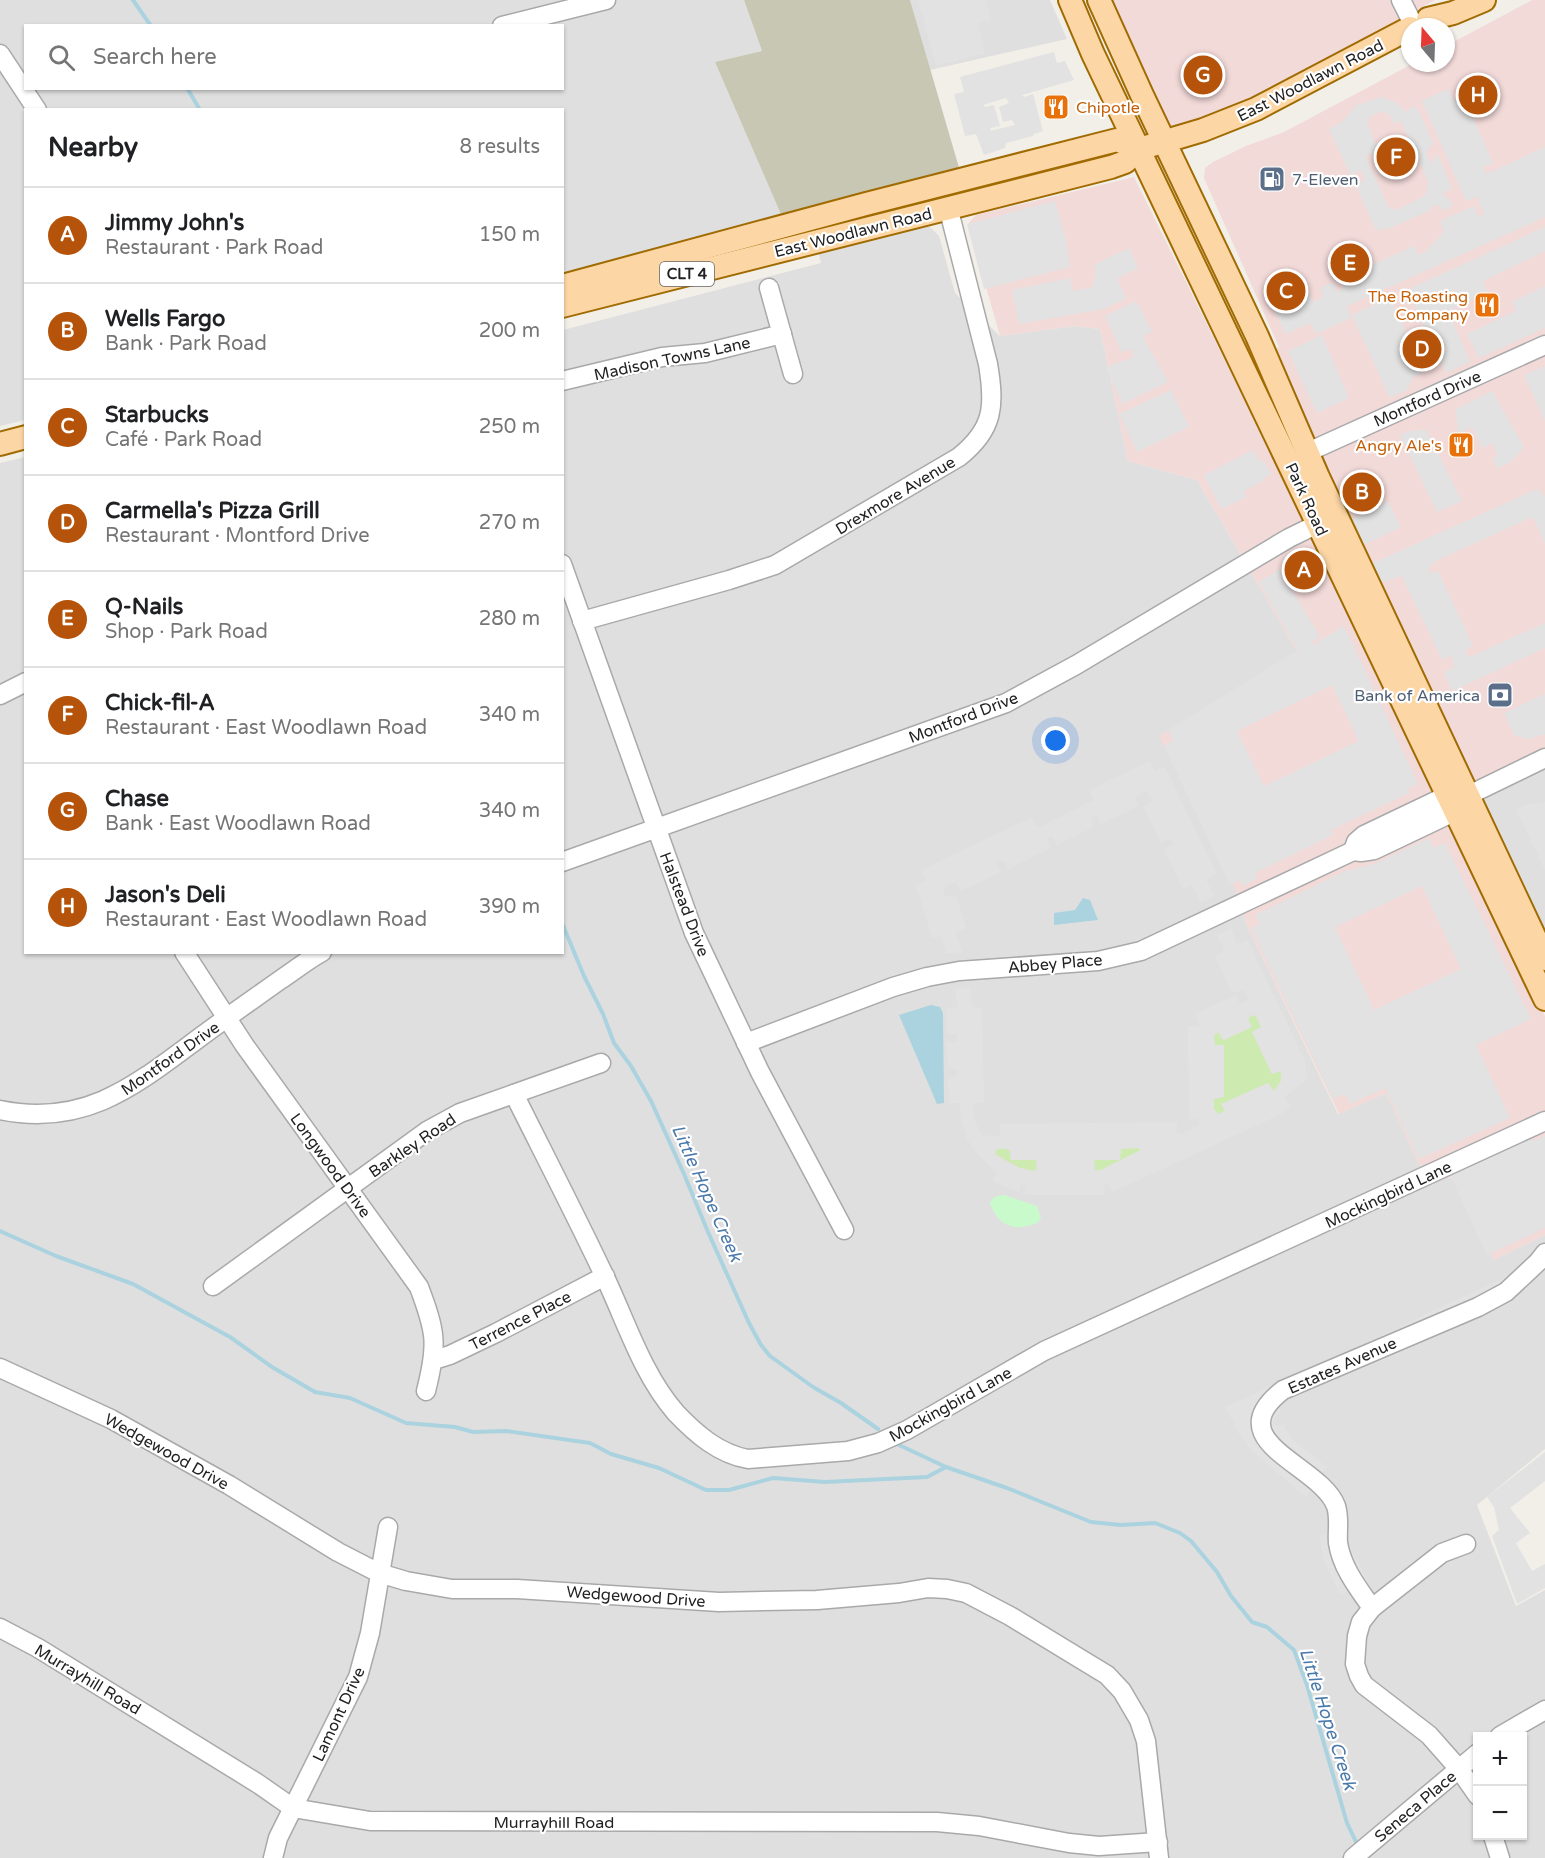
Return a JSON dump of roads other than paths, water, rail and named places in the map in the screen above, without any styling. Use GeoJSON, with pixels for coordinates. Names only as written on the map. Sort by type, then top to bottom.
{"type":"FeatureCollection","features":[{"type":"Feature","properties":{"kind":"main road","name":"Park Road"},"geometry":{"type":"LineString","coordinates":[[1070,0],[1083,33],[1139,149],[1327,520],[1458,800],[1545,999]]}},
{"type":"Feature","properties":{"kind":"main road","name":"Park Road"},"geometry":{"type":"LineString","coordinates":[[1099,0],[1257,336],[1308,452],[1327,520]]}},
{"type":"Feature","properties":{"kind":"main road","name":"East Woodlawn Road"},"geometry":{"type":"LineString","coordinates":[[1426,18],[1450,0]]}},
{"type":"Feature","properties":{"kind":"main road","name":"East Woodlawn Road"},"geometry":{"type":"LineString","coordinates":[[1436,18],[1484,0]]}},
{"type":"Feature","properties":{"kind":"main road","name":"East Woodlawn Road"},"geometry":{"type":"LineString","coordinates":[[564,305],[1111,167],[1125,162],[1139,149],[1217,125],[1256,109],[1401,33]]}},
{"type":"Feature","properties":{"kind":"main road","name":"East Woodlawn Road"},"geometry":{"type":"LineString","coordinates":[[564,285],[866,204],[1117,140],[1139,149]]}},
{"type":"Feature","properties":{"kind":"main road"},"geometry":{"type":"LineString","coordinates":[[0,444],[24,438]]}},
{"type":"Feature","properties":{"kind":"main road","name":"Park Road"},"geometry":{"type":"LineString","coordinates":[[1458,800],[1526,920],[1545,959]]}},
{"type":"Feature","properties":{"kind":"street"},"geometry":{"type":"LineString","coordinates":[[510,24],[606,0]]}},
{"type":"Feature","properties":{"kind":"street"},"geometry":{"type":"LineString","coordinates":[[1401,0],[1412,18]]}},
{"type":"Feature","properties":{"kind":"street"},"geometry":{"type":"LineString","coordinates":[[0,54],[24,89]]}},
{"type":"Feature","properties":{"kind":"street"},"geometry":{"type":"LineString","coordinates":[[24,90],[37,108]]}},
{"type":"Feature","properties":{"kind":"street","name":"Drexmore Avenue"},"geometry":{"type":"LineString","coordinates":[[582,621],[776,565],[959,457],[970,448],[989,417],[993,390],[984,345],[948,207]]}},
{"type":"Feature","properties":{"kind":"street"},"geometry":{"type":"LineString","coordinates":[[769,288],[793,374]]}},
{"type":"Feature","properties":{"kind":"street","name":"Madison Towns Lane"},"geometry":{"type":"LineString","coordinates":[[564,381],[662,357],[705,353],[782,334]]}},
{"type":"Feature","properties":{"kind":"street","name":"Montford Drive"},"geometry":{"type":"LineString","coordinates":[[1308,452],[1545,345]]}},
{"type":"Feature","properties":{"kind":"street","name":"Montford Drive"},"geometry":{"type":"LineString","coordinates":[[564,861],[1006,703],[1077,665],[1289,538],[1327,520]]}},
{"type":"Feature","properties":{"kind":"street","name":"Halstead Drive"},"geometry":{"type":"LineString","coordinates":[[564,570],[694,933],[746,1044],[795,1141],[844,1230]]}},
{"type":"Feature","properties":{"kind":"street"},"geometry":{"type":"LineString","coordinates":[[0,695],[24,683]]}},
{"type":"Feature","properties":{"kind":"street"},"geometry":{"type":"LineString","coordinates":[[1458,800],[1545,758]]}},
{"type":"Feature","properties":{"kind":"street","name":"Abbey Place"},"geometry":{"type":"LineString","coordinates":[[746,1044],[893,987],[927,977],[959,971],[1098,961],[1141,951],[1353,850],[1356,842],[1364,835],[1458,800]]}},
{"type":"Feature","properties":{"kind":"street","name":"Longwood Drive"},"geometry":{"type":"LineString","coordinates":[[185,954],[226,1018],[419,1287],[432,1325],[435,1347],[426,1391]]}},
{"type":"Feature","properties":{"kind":"street","name":"Montford Drive"},"geometry":{"type":"LineString","coordinates":[[0,1110],[52,1114],[85,1108],[115,1096],[159,1068],[226,1018],[319,954]]}},
{"type":"Feature","properties":{"kind":"street","name":"Barkley Road"},"geometry":{"type":"LineString","coordinates":[[213,1286],[427,1131],[460,1113],[601,1063]]}},
{"type":"Feature","properties":{"kind":"street","name":"Mockingbird Lane"},"geometry":{"type":"LineString","coordinates":[[514,1094],[605,1276],[657,1387],[675,1412],[694,1431],[720,1450],[748,1459],[848,1451],[878,1443],[907,1430],[1044,1351],[1545,1121]]}},
{"type":"Feature","properties":{"kind":"street","name":"Estates Avenue"},"geometry":{"type":"LineString","coordinates":[[1372,1608],[1349,1576],[1341,1554],[1338,1544],[1336,1505],[1318,1483],[1269,1443],[1262,1434],[1263,1411],[1283,1390],[1478,1307],[1506,1292],[1543,1259]]}},
{"type":"Feature","properties":{"kind":"street","name":"Terrence Place"},"geometry":{"type":"LineString","coordinates":[[434,1360],[487,1338],[605,1276]]}},
{"type":"Feature","properties":{"kind":"street","name":"Wedgewood Drive"},"geometry":{"type":"LineString","coordinates":[[0,1368],[111,1419],[221,1480],[339,1552],[379,1573],[406,1581],[453,1589],[517,1589],[719,1602],[817,1600],[899,1593],[928,1588],[966,1593],[1010,1616],[1107,1676],[1122,1691],[1139,1719],[1146,1741],[1158,1850]]}},
{"type":"Feature","properties":{"kind":"street","name":"Lamont Drive"},"geometry":{"type":"LineString","coordinates":[[273,1858],[278,1838],[358,1677],[370,1633],[388,1527]]}},
{"type":"Feature","properties":{"kind":"street"},"geometry":{"type":"LineString","coordinates":[[1466,1545],[1442,1553],[1372,1608],[1361,1622],[1357,1636],[1355,1664],[1359,1677],[1370,1691],[1429,1735],[1473,1789]]}},
{"type":"Feature","properties":{"kind":"street","name":"Murrayhill Road"},"geometry":{"type":"LineString","coordinates":[[0,1628],[38,1648],[293,1808],[370,1821],[937,1822],[980,1826],[1069,1843],[1158,1850]]}},
{"type":"Feature","properties":{"kind":"street"},"geometry":{"type":"LineString","coordinates":[[1508,1732],[1545,1710]]}},
{"type":"Feature","properties":{"kind":"street","name":"Seneca Place"},"geometry":{"type":"LineString","coordinates":[[1353,1858],[1473,1757]]}},
{"type":"Feature","properties":{"kind":"street"},"geometry":{"type":"LineString","coordinates":[[1494,1840],[1500,1858]]}},
{"type":"Feature","properties":{"kind":"water"},"geometry":{"type":"Polygon","coordinates":[[[1083,898],[1090,900],[1098,920],[1054,925],[1054,913],[1075,910],[1083,898]]]}},
{"type":"Feature","properties":{"kind":"water"},"geometry":{"type":"Polygon","coordinates":[[[931,1005],[940,1007],[943,1013],[944,1103],[937,1104],[899,1015],[931,1005]]]}},
{"type":"Feature","properties":{"kind":"waterway","name":"Little Hope Creek"},"geometry":{"type":"LineString","coordinates":[[133,0],[150,24]]}},
{"type":"Feature","properties":{"kind":"waterway","name":"Little Hope Creek"},"geometry":{"type":"LineString","coordinates":[[188,90],[199,108]]}},
{"type":"Feature","properties":{"kind":"waterway","name":"Little Hope Creek"},"geometry":{"type":"LineString","coordinates":[[564,928],[614,1043],[631,1066],[651,1101],[749,1323],[761,1345],[770,1356],[813,1387],[878,1429]]}},
{"type":"Feature","properties":{"kind":"waterway"},"geometry":{"type":"LineString","coordinates":[[0,1231],[56,1256],[133,1284],[230,1337],[272,1367],[315,1392],[350,1398],[406,1423],[455,1427],[473,1432],[506,1431],[590,1443],[611,1454],[659,1468],[706,1490],[729,1490],[773,1478],[825,1482],[927,1477],[946,1467]]}},
{"type":"Feature","properties":{"kind":"waterway","name":"Little Hope Creek"},"geometry":{"type":"LineString","coordinates":[[899,1445],[946,1467],[1007,1488],[1091,1522],[1121,1525],[1155,1523],[1180,1533],[1191,1541],[1217,1572],[1231,1596],[1252,1622],[1267,1627],[1294,1650],[1307,1685],[1347,1823],[1358,1846]]}},
{"type":"Feature","properties":{"kind":"place","name":"Chase"},"geometry":{"type":"Point","coordinates":[1203,75]}},
{"type":"Feature","properties":{"kind":"place","name":"Jason's Deli"},"geometry":{"type":"Point","coordinates":[1478,95]}},
{"type":"Feature","properties":{"kind":"place","name":"Chipotle"},"geometry":{"type":"Point","coordinates":[1056,107]}},
{"type":"Feature","properties":{"kind":"place","name":"Chick-fil-A"},"geometry":{"type":"Point","coordinates":[1396,157]}},
{"type":"Feature","properties":{"kind":"place","name":"7-Eleven"},"geometry":{"type":"Point","coordinates":[1272,179]}},
{"type":"Feature","properties":{"kind":"place","name":"Q-Nails"},"geometry":{"type":"Point","coordinates":[1350,263]}},
{"type":"Feature","properties":{"kind":"place","name":"Starbucks"},"geometry":{"type":"Point","coordinates":[1286,291]}},
{"type":"Feature","properties":{"kind":"place","name":"The Roasting Company"},"geometry":{"type":"Point","coordinates":[1487,305]}},
{"type":"Feature","properties":{"kind":"place","name":"Carmella's Pizza Grill"},"geometry":{"type":"Point","coordinates":[1422,349]}},
{"type":"Feature","properties":{"kind":"place","name":"Angry Ale's"},"geometry":{"type":"Point","coordinates":[1461,445]}},
{"type":"Feature","properties":{"kind":"place","name":"Wells Fargo"},"geometry":{"type":"Point","coordinates":[1362,492]}},
{"type":"Feature","properties":{"kind":"place","name":"Jimmy John's"},"geometry":{"type":"Point","coordinates":[1304,570]}},
{"type":"Feature","properties":{"kind":"place","name":"Bank of America"},"geometry":{"type":"Point","coordinates":[1500,695]}}]}
